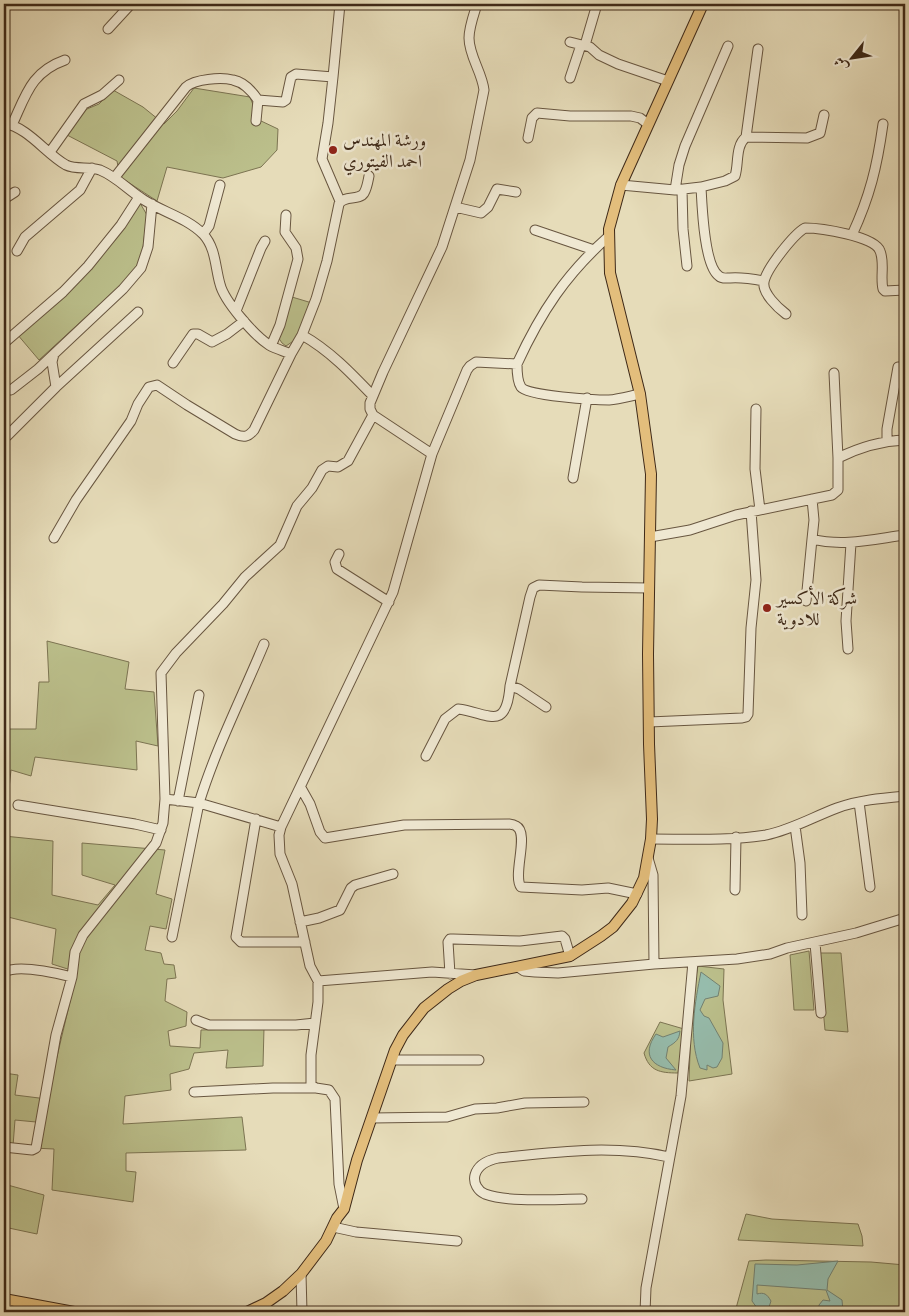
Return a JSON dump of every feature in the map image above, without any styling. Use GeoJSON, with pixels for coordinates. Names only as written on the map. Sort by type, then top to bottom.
{"type":"FeatureCollection","features":[{"type":"Feature","properties":{"kind":"main road"},"geometry":{"type":"LineString","coordinates":[[247,1312],[266,1303],[283,1291],[315,1258],[326,1241],[337,1218],[344,1209],[357,1160],[392,1060],[403,1036],[424,1008],[448,989],[476,975],[570,956],[613,927],[632,903],[644,878],[651,840],[649,588],[651,474],[640,394],[613,287],[609,257],[609,236],[612,213],[620,185],[703,4]]}},
{"type":"Feature","properties":{"kind":"main road"},"geometry":{"type":"LineString","coordinates":[[6,1300],[74,1312]]}},
{"type":"Feature","properties":{"kind":"street"},"geometry":{"type":"LineString","coordinates":[[108,28],[131,4]]}},
{"type":"Feature","properties":{"kind":"street"},"geometry":{"type":"LineString","coordinates":[[54,538],[76,500],[131,421],[138,404],[149,387],[157,385],[242,437],[246,437],[254,430],[302,335],[316,299],[327,261],[340,201],[322,159],[328,123],[340,4]]}},
{"type":"Feature","properties":{"kind":"street"},"geometry":{"type":"LineString","coordinates":[[432,454],[374,415],[370,403],[372,395],[442,246],[470,160],[483,98],[483,81],[470,46],[469,36],[477,4]]}},
{"type":"Feature","properties":{"kind":"street"},"geometry":{"type":"LineString","coordinates":[[570,78],[597,4]]}},
{"type":"Feature","properties":{"kind":"street"},"geometry":{"type":"LineString","coordinates":[[570,42],[593,48],[598,55],[618,64],[668,81]]}},
{"type":"Feature","properties":{"kind":"street"},"geometry":{"type":"LineString","coordinates":[[687,266],[678,165],[728,46]]}},
{"type":"Feature","properties":{"kind":"street"},"geometry":{"type":"LineString","coordinates":[[620,185],[679,190],[701,187],[735,176],[739,148],[741,142],[746,137],[758,49]]}},
{"type":"Feature","properties":{"kind":"street"},"geometry":{"type":"LineString","coordinates":[[65,60],[45,69],[34,79],[8,124],[34,139],[61,161],[71,166],[92,168],[115,177],[139,197],[172,214],[203,234],[214,254],[220,286],[236,311],[257,336],[271,346],[291,354]]}},
{"type":"Feature","properties":{"kind":"street"},"geometry":{"type":"LineString","coordinates":[[115,177],[190,83],[202,80],[232,79],[243,84],[258,100],[283,102],[286,100],[291,77],[296,74],[333,77]]}},
{"type":"Feature","properties":{"kind":"street"},"geometry":{"type":"LineString","coordinates":[[50,152],[84,104],[102,95],[119,80]]}},
{"type":"Feature","properties":{"kind":"street"},"geometry":{"type":"LineString","coordinates":[[256,121],[258,100]]}},
{"type":"Feature","properties":{"kind":"street"},"geometry":{"type":"LineString","coordinates":[[528,138],[532,118],[537,113],[570,116],[631,116],[640,118],[648,124]]}},
{"type":"Feature","properties":{"kind":"street"},"geometry":{"type":"LineString","coordinates":[[746,137],[807,138],[820,133],[824,115]]}},
{"type":"Feature","properties":{"kind":"street"},"geometry":{"type":"LineString","coordinates":[[852,236],[875,173],[883,124]]}},
{"type":"Feature","properties":{"kind":"street"},"geometry":{"type":"LineString","coordinates":[[17,250],[25,237],[80,190],[92,168]]}},
{"type":"Feature","properties":{"kind":"street"},"geometry":{"type":"LineString","coordinates":[[340,201],[362,195],[365,192],[369,176]]}},
{"type":"Feature","properties":{"kind":"street"},"geometry":{"type":"LineString","coordinates":[[203,234],[209,226],[220,185]]}},
{"type":"Feature","properties":{"kind":"street"},"geometry":{"type":"LineString","coordinates":[[701,187],[706,241],[715,272],[722,278],[764,281]]}},
{"type":"Feature","properties":{"kind":"street"},"geometry":{"type":"LineString","coordinates":[[455,207],[481,213],[488,207],[497,189],[516,192]]}},
{"type":"Feature","properties":{"kind":"street"},"geometry":{"type":"LineString","coordinates":[[4,199],[15,192]]}},
{"type":"Feature","properties":{"kind":"street"},"geometry":{"type":"LineString","coordinates":[[4,343],[63,292],[88,266],[121,225],[139,197]]}},
{"type":"Feature","properties":{"kind":"street"},"geometry":{"type":"LineString","coordinates":[[11,390],[54,354],[123,289],[141,268],[148,247],[152,204]]}},
{"type":"Feature","properties":{"kind":"street"},"geometry":{"type":"LineString","coordinates":[[271,346],[283,318],[298,259],[296,248],[285,232],[286,215]]}},
{"type":"Feature","properties":{"kind":"street"},"geometry":{"type":"LineString","coordinates":[[786,314],[779,309],[771,298],[764,281],[773,264],[800,231],[810,228],[852,236],[877,245],[881,251],[882,289],[905,290]]}},
{"type":"Feature","properties":{"kind":"street"},"geometry":{"type":"LineString","coordinates":[[535,230],[594,250]]}},
{"type":"Feature","properties":{"kind":"street"},"geometry":{"type":"LineString","coordinates":[[609,236],[567,278],[532,330],[517,364],[519,382],[523,389],[530,392],[553,396],[608,400],[640,394]]}},
{"type":"Feature","properties":{"kind":"street"},"geometry":{"type":"LineString","coordinates":[[236,311],[265,241]]}},
{"type":"Feature","properties":{"kind":"street"},"geometry":{"type":"LineString","coordinates":[[7,436],[56,387],[138,312]]}},
{"type":"Feature","properties":{"kind":"street"},"geometry":{"type":"LineString","coordinates":[[173,363],[194,334],[198,334],[212,342],[227,334],[244,321]]}},
{"type":"Feature","properties":{"kind":"street"},"geometry":{"type":"LineString","coordinates":[[302,335],[338,362],[372,395]]}},
{"type":"Feature","properties":{"kind":"street"},"geometry":{"type":"LineString","coordinates":[[54,354],[52,362],[56,387]]}},
{"type":"Feature","properties":{"kind":"street"},"geometry":{"type":"LineString","coordinates":[[316,1088],[310,1085],[311,1055],[318,1002],[318,981],[310,966],[292,884],[280,854],[279,835],[389,602],[408,542],[432,454],[467,370],[476,362],[517,364]]}},
{"type":"Feature","properties":{"kind":"street"},"geometry":{"type":"LineString","coordinates":[[887,440],[887,429],[898,367]]}},
{"type":"Feature","properties":{"kind":"street"},"geometry":{"type":"LineString","coordinates":[[650,536],[690,530],[756,510],[832,495],[838,490],[834,373]]}},
{"type":"Feature","properties":{"kind":"street"},"geometry":{"type":"LineString","coordinates":[[573,478],[587,398]]}},
{"type":"Feature","properties":{"kind":"street"},"geometry":{"type":"LineString","coordinates":[[649,722],[742,718],[748,714],[751,628],[756,580],[754,469],[756,409]]}},
{"type":"Feature","properties":{"kind":"street"},"geometry":{"type":"LineString","coordinates":[[4,1147],[32,1150],[36,1148],[50,1062],[72,977],[75,952],[83,935],[149,853],[161,830],[166,799],[161,673],[176,653],[228,599],[245,577],[280,545],[297,506],[312,488],[322,470],[328,466],[338,467],[348,461],[374,415]]}},
{"type":"Feature","properties":{"kind":"street"},"geometry":{"type":"LineString","coordinates":[[838,458],[860,448],[887,440],[905,440]]}},
{"type":"Feature","properties":{"kind":"street"},"geometry":{"type":"LineString","coordinates":[[806,601],[814,520],[812,499]]}},
{"type":"Feature","properties":{"kind":"street"},"geometry":{"type":"LineString","coordinates":[[812,539],[851,543],[905,535]]}},
{"type":"Feature","properties":{"kind":"street"},"geometry":{"type":"LineString","coordinates":[[848,649],[846,621],[851,543]]}},
{"type":"Feature","properties":{"kind":"street"},"geometry":{"type":"LineString","coordinates":[[339,554],[335,562],[337,570],[389,602]]}},
{"type":"Feature","properties":{"kind":"street"},"geometry":{"type":"LineString","coordinates":[[426,756],[449,715],[458,709],[489,717],[495,716],[506,708],[530,596],[535,586],[649,588]]}},
{"type":"Feature","properties":{"kind":"street"},"geometry":{"type":"LineString","coordinates":[[172,937],[199,803],[217,749],[239,704],[264,644]]}},
{"type":"Feature","properties":{"kind":"street"},"geometry":{"type":"LineString","coordinates":[[510,686],[519,689],[546,707]]}},
{"type":"Feature","properties":{"kind":"street"},"geometry":{"type":"LineString","coordinates":[[178,800],[199,695]]}},
{"type":"Feature","properties":{"kind":"street"},"geometry":{"type":"LineString","coordinates":[[300,788],[310,804],[320,832],[326,838],[404,825],[516,825],[521,831],[522,851],[517,877],[520,887],[582,890],[608,888],[637,894]]}},
{"type":"Feature","properties":{"kind":"street"},"geometry":{"type":"LineString","coordinates":[[651,840],[767,835],[859,802],[905,796]]}},
{"type":"Feature","properties":{"kind":"street"},"geometry":{"type":"LineString","coordinates":[[166,799],[199,803],[282,827]]}},
{"type":"Feature","properties":{"kind":"street"},"geometry":{"type":"LineString","coordinates":[[859,802],[870,887]]}},
{"type":"Feature","properties":{"kind":"street"},"geometry":{"type":"LineString","coordinates":[[18,805],[161,830]]}},
{"type":"Feature","properties":{"kind":"street"},"geometry":{"type":"LineString","coordinates":[[256,819],[236,937],[241,942],[305,942]]}},
{"type":"Feature","properties":{"kind":"street"},"geometry":{"type":"LineString","coordinates":[[795,826],[800,863],[802,915]]}},
{"type":"Feature","properties":{"kind":"street"},"geometry":{"type":"LineString","coordinates":[[736,837],[736,890]]}},
{"type":"Feature","properties":{"kind":"street"},"geometry":{"type":"LineString","coordinates":[[648,858],[653,875],[654,964]]}},
{"type":"Feature","properties":{"kind":"street"},"geometry":{"type":"LineString","coordinates":[[300,922],[319,918],[340,910],[351,888],[355,885],[393,874]]}},
{"type":"Feature","properties":{"kind":"street"},"geometry":{"type":"LineString","coordinates":[[518,967],[524,971],[558,973],[737,959],[770,954],[787,948],[856,933],[905,918]]}},
{"type":"Feature","properties":{"kind":"street"},"geometry":{"type":"LineString","coordinates":[[450,974],[448,942],[453,938],[520,940],[562,936],[565,939],[570,956]]}},
{"type":"Feature","properties":{"kind":"street"},"geometry":{"type":"LineString","coordinates":[[815,943],[821,1013]]}},
{"type":"Feature","properties":{"kind":"street"},"geometry":{"type":"LineString","coordinates":[[645,1312],[646,1288],[669,1157],[682,1096],[693,962]]}},
{"type":"Feature","properties":{"kind":"street"},"geometry":{"type":"LineString","coordinates":[[4,972],[13,969],[33,970],[53,972],[72,977]]}},
{"type":"Feature","properties":{"kind":"street"},"geometry":{"type":"LineString","coordinates":[[318,981],[432,972],[476,975]]}},
{"type":"Feature","properties":{"kind":"street"},"geometry":{"type":"LineString","coordinates":[[196,1020],[209,1025],[296,1025],[315,1023]]}},
{"type":"Feature","properties":{"kind":"street"},"geometry":{"type":"LineString","coordinates":[[392,1060],[479,1060]]}},
{"type":"Feature","properties":{"kind":"street"},"geometry":{"type":"LineString","coordinates":[[194,1092],[316,1088],[329,1090],[336,1098],[339,1184],[344,1209]]}},
{"type":"Feature","properties":{"kind":"street"},"geometry":{"type":"LineString","coordinates":[[372,1118],[447,1117],[475,1110],[525,1103],[584,1102]]}},
{"type":"Feature","properties":{"kind":"street"},"geometry":{"type":"LineString","coordinates":[[582,1199],[541,1200],[505,1198],[485,1194],[475,1184],[475,1176],[479,1168],[487,1160],[507,1157],[602,1150],[650,1153],[669,1157]]}},
{"type":"Feature","properties":{"kind":"street"},"geometry":{"type":"LineString","coordinates":[[333,1227],[356,1232],[457,1241]]}},
{"type":"Feature","properties":{"kind":"street"},"geometry":{"type":"LineString","coordinates":[[301,1274],[302,1312]]}},
{"type":"Feature","properties":{"kind":"street"},"geometry":{"type":"LineString","coordinates":[[4,1312],[6,1300]]}},
{"type":"Feature","properties":{"kind":"green space"},"geometry":{"type":"Polygon","coordinates":[[[194,88],[250,97],[259,120],[278,129],[277,150],[261,167],[223,178],[167,167],[157,201],[120,177],[117,161],[67,135],[82,111],[99,104],[113,90],[143,107],[164,124],[177,111],[194,88]]]}},
{"type":"Feature","properties":{"kind":"green space"},"geometry":{"type":"Polygon","coordinates":[[[140,203],[147,215],[141,264],[136,271],[39,360],[17,334],[45,313],[140,203]]]}},
{"type":"Feature","properties":{"kind":"green space"},"geometry":{"type":"Polygon","coordinates":[[[292,297],[312,303],[298,338],[286,346],[278,337],[285,322],[292,297]]]}},
{"type":"Feature","properties":{"kind":"green space"},"geometry":{"type":"Polygon","coordinates":[[[47,641],[129,662],[125,689],[154,692],[158,746],[136,741],[137,770],[35,757],[31,776],[11,770],[4,836],[4,729],[36,729],[39,682],[49,682],[47,641]]]}},
{"type":"Feature","properties":{"kind":"green space"},"geometry":{"type":"Polygon","coordinates":[[[4,836],[53,841],[52,895],[98,905],[115,885],[82,875],[82,843],[165,850],[156,894],[172,899],[166,929],[150,926],[145,950],[161,953],[164,964],[174,965],[176,978],[167,979],[165,1001],[187,1012],[186,1026],[168,1031],[170,1046],[200,1048],[201,1030],[264,1028],[263,1066],[226,1068],[228,1050],[194,1053],[189,1069],[170,1074],[171,1090],[125,1096],[123,1124],[242,1117],[246,1150],[126,1153],[126,1171],[136,1172],[133,1202],[52,1190],[54,1149],[33,1148],[36,1122],[15,1120],[13,1146],[5,1142],[4,1145],[4,1073],[18,1075],[15,1095],[47,1099],[77,972],[52,964],[56,929],[4,916],[4,836]]]}},
{"type":"Feature","properties":{"kind":"green space"},"geometry":{"type":"Polygon","coordinates":[[[809,951],[814,1010],[794,1010],[790,955],[809,951]]]}},
{"type":"Feature","properties":{"kind":"green space"},"geometry":{"type":"Polygon","coordinates":[[[818,953],[841,953],[848,1032],[825,1030],[818,953]]]}},
{"type":"Feature","properties":{"kind":"green space"},"geometry":{"type":"Polygon","coordinates":[[[698,966],[724,969],[723,1000],[732,1074],[689,1081],[692,997],[698,966]]]}},
{"type":"Feature","properties":{"kind":"green space"},"geometry":{"type":"Polygon","coordinates":[[[660,1022],[684,1029],[678,1073],[656,1070],[646,1059],[644,1053],[660,1022]]]}},
{"type":"Feature","properties":{"kind":"green space"},"geometry":{"type":"Polygon","coordinates":[[[4,1184],[44,1195],[37,1234],[4,1227],[4,1184]]]}},
{"type":"Feature","properties":{"kind":"green space"},"geometry":{"type":"Polygon","coordinates":[[[746,1214],[772,1219],[858,1224],[863,1246],[738,1240],[746,1214]]]}},
{"type":"Feature","properties":{"kind":"green space"},"geometry":{"type":"Polygon","coordinates":[[[749,1261],[871,1262],[905,1265],[902,1312],[735,1312],[749,1261]]]}},
{"type":"Feature","properties":{"kind":"shaded area"},"geometry":{"type":"Polygon","coordinates":[[[701,972],[720,986],[718,996],[705,999],[700,1010],[704,1016],[709,1018],[723,1043],[722,1058],[717,1067],[713,1068],[707,1065],[707,1070],[700,1068],[696,1056],[693,1032],[701,972]]]}},
{"type":"Feature","properties":{"kind":"shaded area"},"geometry":{"type":"Polygon","coordinates":[[[680,1031],[677,1040],[668,1047],[666,1058],[676,1070],[668,1069],[655,1063],[649,1054],[649,1048],[656,1034],[663,1037],[680,1031]]]}},
{"type":"Feature","properties":{"kind":"shaded area"},"geometry":{"type":"Polygon","coordinates":[[[838,1261],[828,1279],[827,1290],[842,1300],[843,1311],[823,1312],[819,1310],[819,1305],[823,1300],[830,1301],[826,1290],[757,1285],[757,1294],[765,1294],[771,1301],[769,1307],[764,1312],[757,1308],[752,1301],[755,1264],[797,1265],[838,1261]]]}},
{"type":"Feature","properties":{"kind":"place","name":"ورشة المهندس احمد الفيتوري"},"geometry":{"type":"Point","coordinates":[333,150]}},
{"type":"Feature","properties":{"kind":"place","name":"شركة الأكسير للادوية"},"geometry":{"type":"Point","coordinates":[767,608]}}]}
